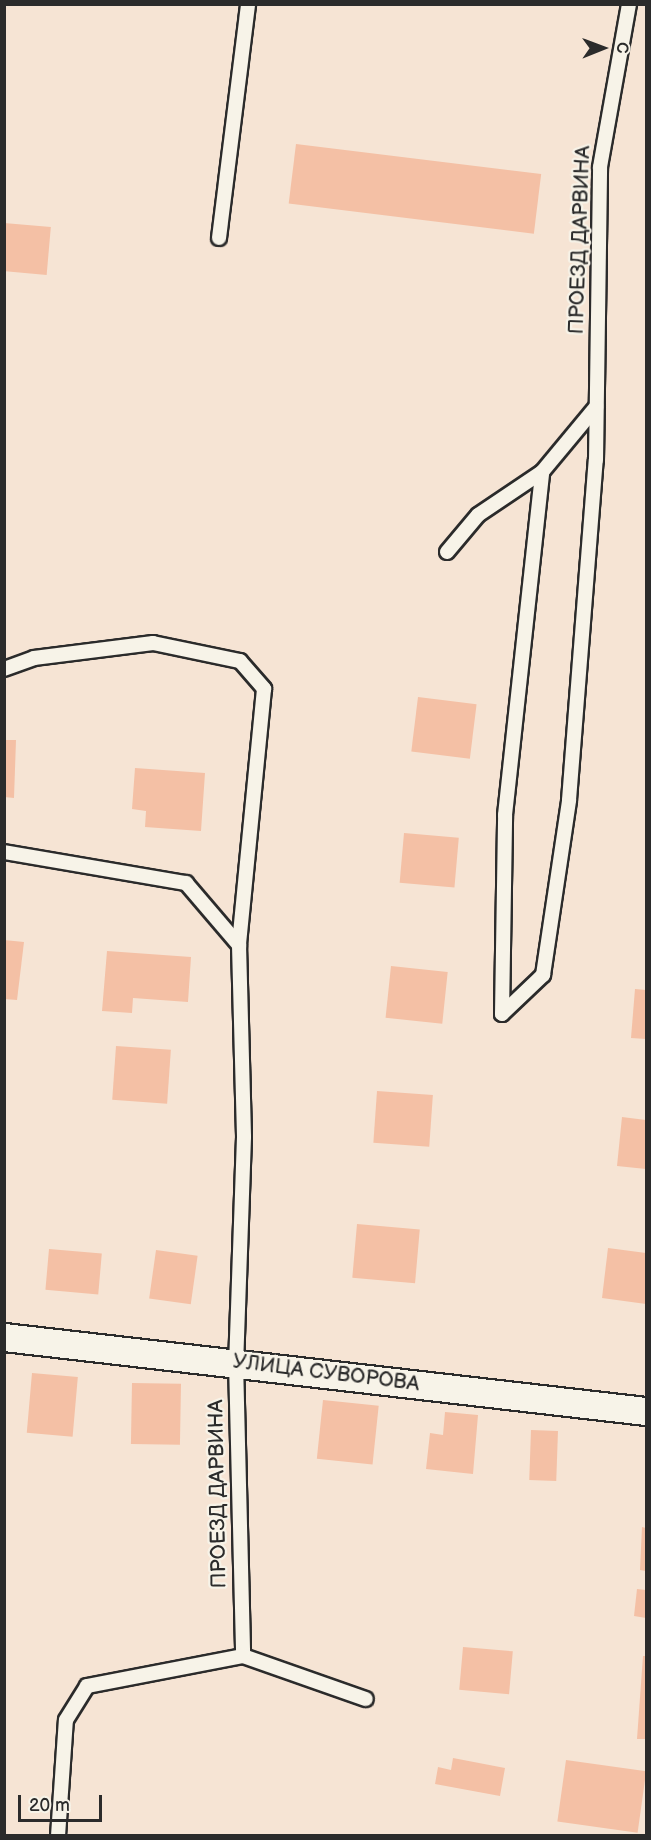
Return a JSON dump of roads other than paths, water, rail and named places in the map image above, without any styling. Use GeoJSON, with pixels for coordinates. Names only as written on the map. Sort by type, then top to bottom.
{"type":"FeatureCollection","features":[{"type":"Feature","properties":{"kind":"street","name":"УЛИЦА СУВОРОВА"},"geometry":{"type":"LineString","coordinates":[[4,1337],[237,1362],[646,1411]]}},
{"type":"Feature","properties":{"kind":"lane"},"geometry":{"type":"LineString","coordinates":[[219,238],[248,4]]}},
{"type":"Feature","properties":{"kind":"lane","name":"ПРОЕЗД ДАРВИНА"},"geometry":{"type":"LineString","coordinates":[[542,472],[506,815],[502,1014],[543,975],[569,800],[596,407],[600,166],[629,4]]}},
{"type":"Feature","properties":{"kind":"lane"},"geometry":{"type":"LineString","coordinates":[[447,552],[478,515],[542,472],[596,407]]}},
{"type":"Feature","properties":{"kind":"lane","name":"ПРОЕЗД ДАРВИНА"},"geometry":{"type":"LineString","coordinates":[[4,669],[34,658],[153,643],[240,662],[264,689],[238,945],[244,1137],[237,1362],[243,1656]]}},
{"type":"Feature","properties":{"kind":"lane"},"geometry":{"type":"LineString","coordinates":[[4,852],[186,883],[238,945]]}},
{"type":"Feature","properties":{"kind":"lane"},"geometry":{"type":"LineString","coordinates":[[58,1836],[66,1720],[87,1686],[243,1656],[366,1699]]}}]}
